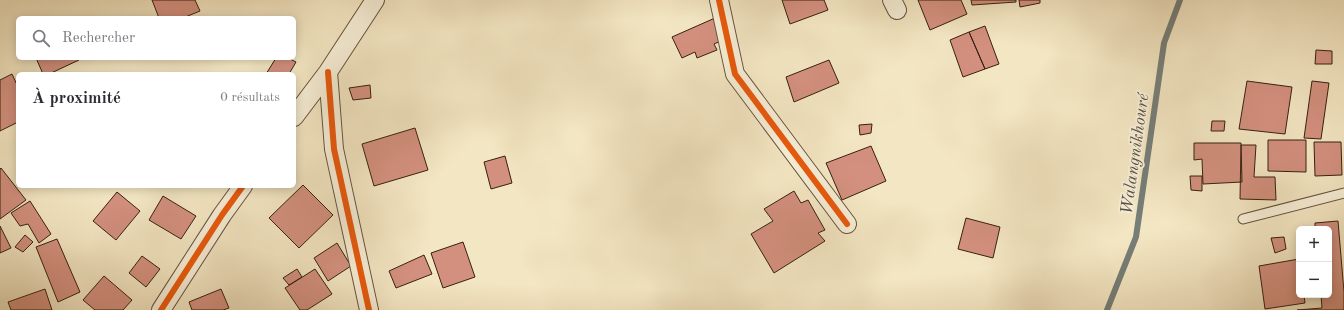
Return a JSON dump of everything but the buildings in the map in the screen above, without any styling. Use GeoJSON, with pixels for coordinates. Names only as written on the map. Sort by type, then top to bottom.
{"type":"FeatureCollection","features":[{"type":"Feature","properties":{"kind":"street"},"geometry":{"type":"LineString","coordinates":[[296,115],[328,72],[375,0]]}},
{"type":"Feature","properties":{"kind":"street"},"geometry":{"type":"LineString","coordinates":[[719,0],[735,74],[847,224]]}},
{"type":"Feature","properties":{"kind":"street"},"geometry":{"type":"LineString","coordinates":[[328,72],[334,149],[369,310]]}},
{"type":"Feature","properties":{"kind":"street"},"geometry":{"type":"LineString","coordinates":[[161,310],[222,215],[242,188]]}},
{"type":"Feature","properties":{"kind":"lane"},"geometry":{"type":"LineString","coordinates":[[1243,219],[1344,193]]}},
{"type":"Feature","properties":{"kind":"waterway","name":"Walangnikhouré"},"geometry":{"type":"LineString","coordinates":[[1107,310],[1136,237],[1164,43],[1180,0]]}},
{"type":"Feature","properties":{"kind":"cycle path"},"geometry":{"type":"LineString","coordinates":[[719,0],[735,74],[847,224]]}},
{"type":"Feature","properties":{"kind":"cycle path"},"geometry":{"type":"LineString","coordinates":[[328,72],[334,149],[369,310]]}},
{"type":"Feature","properties":{"kind":"cycle path"},"geometry":{"type":"LineString","coordinates":[[161,310],[222,215],[242,188]]}}]}
